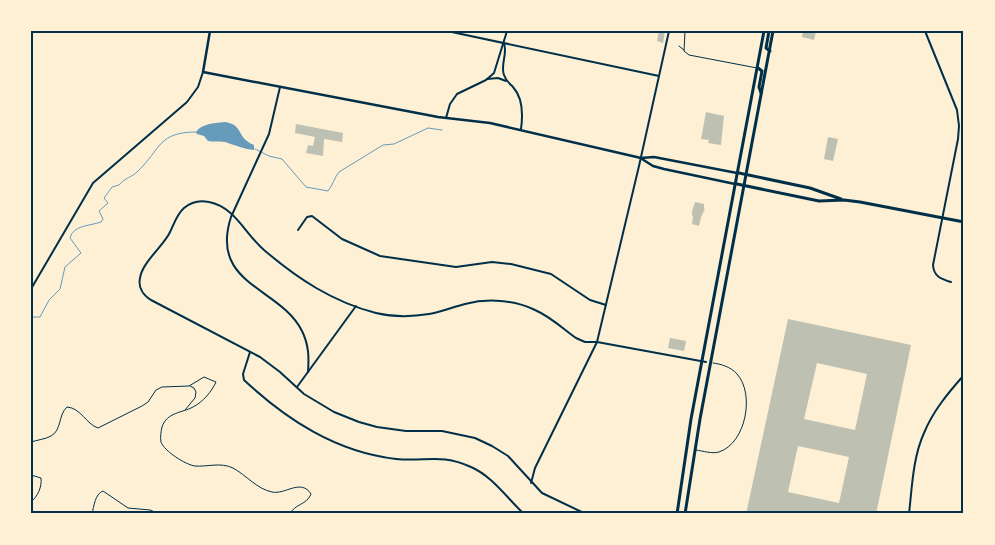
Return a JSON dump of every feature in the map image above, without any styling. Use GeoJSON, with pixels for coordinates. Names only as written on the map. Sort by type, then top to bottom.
{"type":"FeatureCollection","features":[{"type":"Feature","properties":{"kind":"main road"},"geometry":{"type":"LineString","coordinates":[[685,514],[706,362],[764,31]]}},
{"type":"Feature","properties":{"kind":"main road"},"geometry":{"type":"LineString","coordinates":[[768,31],[766,48],[770,51]]}},
{"type":"Feature","properties":{"kind":"main road"},"geometry":{"type":"LineString","coordinates":[[677,514],[686,446],[745,185],[773,31]]}},
{"type":"Feature","properties":{"kind":"main road"},"geometry":{"type":"LineString","coordinates":[[758,68],[762,71],[759,86],[762,94]]}},
{"type":"Feature","properties":{"kind":"main road"},"geometry":{"type":"LineString","coordinates":[[738,173],[816,190],[844,200],[964,222]]}},
{"type":"Feature","properties":{"kind":"main road"},"geometry":{"type":"LineString","coordinates":[[736,184],[819,201],[844,200]]}},
{"type":"Feature","properties":{"kind":"street"},"geometry":{"type":"LineString","coordinates":[[31,289],[94,183],[187,102],[198,87],[203,72],[210,31]]}},
{"type":"Feature","properties":{"kind":"street"},"geometry":{"type":"LineString","coordinates":[[447,31],[659,76]]}},
{"type":"Feature","properties":{"kind":"street"},"geometry":{"type":"LineString","coordinates":[[446,118],[450,104],[457,94],[486,80],[494,73],[507,31]]}},
{"type":"Feature","properties":{"kind":"street"},"geometry":{"type":"LineString","coordinates":[[531,483],[535,468],[597,342],[669,31]]}},
{"type":"Feature","properties":{"kind":"street"},"geometry":{"type":"LineString","coordinates":[[926,31],[959,118],[958,139],[933,268],[938,277],[951,282]]}},
{"type":"Feature","properties":{"kind":"street"},"geometry":{"type":"LineString","coordinates":[[504,44],[506,48],[502,69],[506,81]]}},
{"type":"Feature","properties":{"kind":"street"},"geometry":{"type":"LineString","coordinates":[[203,72],[446,118],[475,120],[641,158],[660,158],[738,173]]}},
{"type":"Feature","properties":{"kind":"street"},"geometry":{"type":"LineString","coordinates":[[486,80],[498,78],[506,81],[516,91],[522,108],[521,129]]}},
{"type":"Feature","properties":{"kind":"street"},"geometry":{"type":"LineString","coordinates":[[280,86],[267,139],[232,214],[227,234],[228,249],[238,272],[297,322],[308,347],[308,372]]}},
{"type":"Feature","properties":{"kind":"street"},"geometry":{"type":"LineString","coordinates":[[641,158],[653,166],[736,184]]}},
{"type":"Feature","properties":{"kind":"street"},"geometry":{"type":"LineString","coordinates":[[586,514],[546,495],[531,483],[508,456],[475,438],[448,431],[402,430],[365,424],[328,410],[297,388],[270,364],[159,306],[144,294],[140,284],[143,269],[165,240],[180,212],[196,202],[208,201],[226,208],[260,246],[297,277],[328,295],[356,306],[385,314],[410,316],[437,313],[473,302],[504,301],[522,305],[539,312],[580,341],[597,342],[706,362]]}},
{"type":"Feature","properties":{"kind":"street"},"geometry":{"type":"LineString","coordinates":[[298,230],[307,217],[312,216],[342,239],[380,256],[456,267],[495,262],[552,274],[590,300],[606,305]]}},
{"type":"Feature","properties":{"kind":"street"},"geometry":{"type":"LineString","coordinates":[[297,388],[356,306]]}},
{"type":"Feature","properties":{"kind":"street"},"geometry":{"type":"LineString","coordinates":[[250,352],[242,374],[244,380],[280,410],[313,432],[346,448],[379,456],[406,459],[443,458],[455,460],[484,474],[524,514]]}},
{"type":"Feature","properties":{"kind":"street"},"geometry":{"type":"LineString","coordinates":[[909,514],[915,462],[923,434],[946,395],[964,375]]}},
{"type":"Feature","properties":{"kind":"lane"},"geometry":{"type":"LineString","coordinates":[[684,50],[685,31]]}},
{"type":"Feature","properties":{"kind":"lane"},"geometry":{"type":"LineString","coordinates":[[678,46],[691,55],[758,68]]}},
{"type":"Feature","properties":{"kind":"lane"},"geometry":{"type":"LineString","coordinates":[[695,450],[721,451],[738,434],[745,417],[745,389],[737,373],[726,366],[706,362]]}},
{"type":"Feature","properties":{"kind":"path"},"geometry":{"type":"LineString","coordinates":[[189,386],[204,377],[216,382],[213,389],[196,406],[173,414],[165,422],[160,436],[164,446],[186,464],[233,468],[270,492],[276,493],[293,487],[309,491],[311,494],[309,499],[292,510],[290,514]]}},
{"type":"Feature","properties":{"kind":"path"},"geometry":{"type":"LineString","coordinates":[[31,442],[52,435],[58,428],[64,410],[67,408],[76,410],[98,428],[142,406],[148,402],[156,390],[162,387],[189,386],[194,388],[196,392],[195,398],[184,410]]}},
{"type":"Feature","properties":{"kind":"path"},"geometry":{"type":"LineString","coordinates":[[31,476],[41,478],[42,484],[36,497],[31,502]]}},
{"type":"Feature","properties":{"kind":"path"},"geometry":{"type":"LineString","coordinates":[[92,514],[97,496],[103,491],[128,508],[150,510],[160,514]]}},
{"type":"Feature","properties":{"kind":"water"},"geometry":{"type":"Polygon","coordinates":[[[226,122],[237,127],[244,138],[254,145],[254,150],[225,142],[208,141],[204,136],[196,132],[205,125],[226,122]]]}},
{"type":"Feature","properties":{"kind":"building"},"geometry":{"type":"Polygon","coordinates":[[[659,31],[665,31],[663,43],[657,41],[659,31]]]}},
{"type":"Feature","properties":{"kind":"building"},"geometry":{"type":"Polygon","coordinates":[[[803,31],[816,31],[814,40],[802,37],[803,31]]]}},
{"type":"Feature","properties":{"kind":"building"},"geometry":{"type":"Polygon","coordinates":[[[706,112],[724,116],[721,145],[708,143],[709,140],[701,139],[706,112]]]}},
{"type":"Feature","properties":{"kind":"building"},"geometry":{"type":"Polygon","coordinates":[[[296,124],[343,133],[342,142],[324,139],[323,156],[306,153],[308,145],[313,146],[315,137],[295,133],[296,124]]]}},
{"type":"Feature","properties":{"kind":"building"},"geometry":{"type":"Polygon","coordinates":[[[828,137],[838,139],[833,161],[824,159],[828,137]]]}},
{"type":"Feature","properties":{"kind":"building"},"geometry":{"type":"Polygon","coordinates":[[[695,202],[704,204],[705,209],[699,226],[692,224],[692,211],[695,202]]]}},
{"type":"Feature","properties":{"kind":"building"},"geometry":{"type":"Polygon","coordinates":[[[788,319],[911,345],[876,514],[746,514],[788,319]],[[817,363],[804,419],[855,430],[867,374],[817,363]],[[798,446],[788,492],[839,503],[849,457],[798,446]]]}},
{"type":"Feature","properties":{"kind":"building"},"geometry":{"type":"Polygon","coordinates":[[[670,338],[686,341],[684,351],[668,348],[670,338]]]}},
{"type":"Feature","properties":{"kind":"waterway"},"geometry":{"type":"LineString","coordinates":[[255,149],[269,156],[282,159],[306,187],[328,191],[339,172],[383,145],[394,144],[428,128],[442,130]]}},
{"type":"Feature","properties":{"kind":"waterway"},"geometry":{"type":"LineString","coordinates":[[31,317],[40,317],[49,300],[60,289],[65,267],[81,253],[70,238],[72,234],[78,228],[101,222],[103,219],[99,211],[108,203],[104,198],[112,187],[119,185],[135,173],[146,163],[161,143],[167,139],[174,135],[196,132]]}}]}
